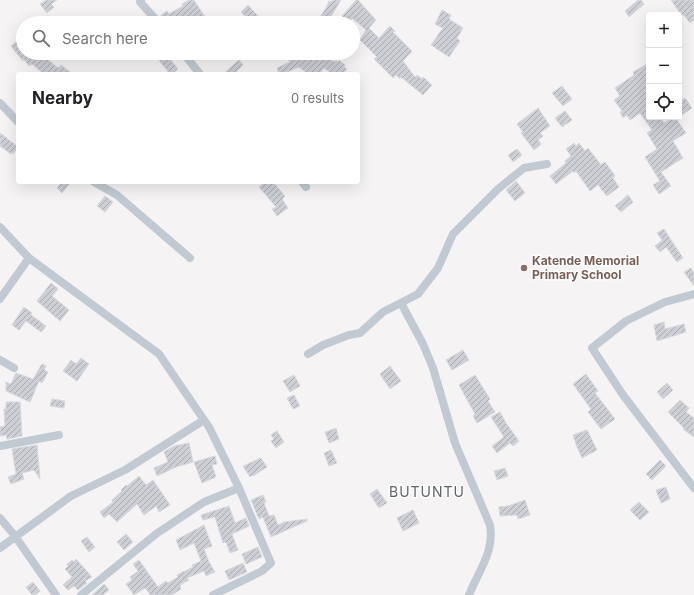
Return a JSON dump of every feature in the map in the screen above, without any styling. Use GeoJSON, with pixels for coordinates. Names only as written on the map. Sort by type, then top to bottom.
{"type":"FeatureCollection","features":[{"type":"Feature","properties":{"kind":"street"},"geometry":{"type":"LineString","coordinates":[[141,0],[140,2],[153,16]]}},
{"type":"Feature","properties":{"kind":"street"},"geometry":{"type":"LineString","coordinates":[[189,60],[198,72]]}},
{"type":"Feature","properties":{"kind":"street"},"geometry":{"type":"LineString","coordinates":[[0,103],[16,120]]}},
{"type":"Feature","properties":{"kind":"street"},"geometry":{"type":"LineString","coordinates":[[308,354],[323,345],[349,335],[360,333],[383,312],[418,294],[438,268],[453,234],[498,189],[524,168],[547,164]]}},
{"type":"Feature","properties":{"kind":"street"},"geometry":{"type":"LineString","coordinates":[[98,184],[117,195],[190,258]]}},
{"type":"Feature","properties":{"kind":"street"},"geometry":{"type":"LineString","coordinates":[[0,227],[29,258],[159,354],[209,427],[239,488],[271,563],[262,571],[213,595]]}},
{"type":"Feature","properties":{"kind":"street"},"geometry":{"type":"LineString","coordinates":[[0,299],[29,258]]}},
{"type":"Feature","properties":{"kind":"street"},"geometry":{"type":"LineString","coordinates":[[694,294],[666,302],[626,321],[592,348],[623,395],[694,488]]}},
{"type":"Feature","properties":{"kind":"street"},"geometry":{"type":"LineString","coordinates":[[401,303],[423,344],[433,368],[455,443],[490,525],[492,534],[489,549],[483,566],[469,595]]}},
{"type":"Feature","properties":{"kind":"street"},"geometry":{"type":"LineString","coordinates":[[0,360],[14,368]]}},
{"type":"Feature","properties":{"kind":"street"},"geometry":{"type":"LineString","coordinates":[[0,548],[71,496],[125,470],[204,420]]}},
{"type":"Feature","properties":{"kind":"street"},"geometry":{"type":"LineString","coordinates":[[0,446],[59,435]]}},
{"type":"Feature","properties":{"kind":"street"},"geometry":{"type":"LineString","coordinates":[[80,595],[156,534],[204,502],[239,488]]}},
{"type":"Feature","properties":{"kind":"street"},"geometry":{"type":"LineString","coordinates":[[0,518],[15,536],[56,595]]}},
{"type":"Feature","properties":{"kind":"building"},"geometry":{"type":"Polygon","coordinates":[[[46,0],[57,0],[51,4],[54,7],[47,13],[40,4],[46,0]]]}},
{"type":"Feature","properties":{"kind":"building"},"geometry":{"type":"Polygon","coordinates":[[[189,0],[194,0],[204,16],[161,15],[167,11],[169,14],[183,6],[182,4],[189,0]]]}},
{"type":"Feature","properties":{"kind":"building"},"geometry":{"type":"Polygon","coordinates":[[[333,0],[341,0],[331,16],[321,16],[329,1],[331,2],[333,0]]]}},
{"type":"Feature","properties":{"kind":"building"},"geometry":{"type":"Polygon","coordinates":[[[356,0],[358,0],[376,20],[369,28],[379,38],[390,26],[395,31],[393,32],[412,51],[403,61],[415,77],[417,75],[422,79],[423,77],[432,85],[423,95],[401,77],[400,79],[396,75],[393,78],[374,59],[377,57],[360,40],[366,30],[360,25],[360,16],[342,16],[356,0]]]}},
{"type":"Feature","properties":{"kind":"building"},"geometry":{"type":"Polygon","coordinates":[[[638,0],[641,0],[644,4],[629,17],[625,11],[638,0]]]}},
{"type":"Feature","properties":{"kind":"building"},"geometry":{"type":"Polygon","coordinates":[[[671,0],[694,0],[694,20],[690,23],[684,15],[682,16],[682,12],[679,12],[671,0]]]}},
{"type":"Feature","properties":{"kind":"building"},"geometry":{"type":"Polygon","coordinates":[[[248,5],[258,16],[245,16],[241,12],[248,5]]]}},
{"type":"Feature","properties":{"kind":"building"},"geometry":{"type":"Polygon","coordinates":[[[442,10],[451,15],[449,19],[463,28],[457,38],[460,41],[449,57],[431,45],[443,28],[435,24],[442,10]]]}},
{"type":"Feature","properties":{"kind":"building"},"geometry":{"type":"Polygon","coordinates":[[[16,42],[16,52],[11,46],[16,42]]]}},
{"type":"Feature","properties":{"kind":"building"},"geometry":{"type":"Polygon","coordinates":[[[24,60],[48,60],[58,68],[61,65],[70,72],[42,72],[32,64],[29,66],[24,60]]]}},
{"type":"Feature","properties":{"kind":"building"},"geometry":{"type":"Polygon","coordinates":[[[159,60],[171,60],[178,69],[174,72],[168,72],[159,60]]]}},
{"type":"Feature","properties":{"kind":"building"},"geometry":{"type":"Polygon","coordinates":[[[239,60],[243,65],[236,72],[225,72],[239,60]]]}},
{"type":"Feature","properties":{"kind":"building"},"geometry":{"type":"Polygon","coordinates":[[[288,60],[332,60],[334,62],[336,60],[338,62],[339,60],[347,69],[345,72],[329,72],[324,68],[321,72],[305,72],[299,67],[288,72],[278,72],[277,68],[290,62],[288,60]]]}},
{"type":"Feature","properties":{"kind":"building"},"geometry":{"type":"Polygon","coordinates":[[[646,65],[646,120],[662,120],[664,123],[670,120],[677,120],[686,133],[673,141],[683,158],[661,172],[671,186],[659,194],[653,185],[660,181],[645,157],[657,149],[647,133],[652,130],[640,113],[630,120],[627,115],[623,118],[620,112],[622,111],[614,100],[620,96],[615,88],[634,75],[633,72],[646,65]]]}},
{"type":"Feature","properties":{"kind":"building"},"geometry":{"type":"Polygon","coordinates":[[[562,86],[572,99],[563,106],[552,93],[562,86]]]}},
{"type":"Feature","properties":{"kind":"building"},"geometry":{"type":"Polygon","coordinates":[[[685,98],[692,108],[682,115],[682,100],[685,98]]]}},
{"type":"Feature","properties":{"kind":"building"},"geometry":{"type":"Polygon","coordinates":[[[538,108],[550,126],[540,133],[543,136],[538,140],[541,144],[534,150],[521,133],[523,132],[517,124],[538,108]]]}},
{"type":"Feature","properties":{"kind":"building"},"geometry":{"type":"Polygon","coordinates":[[[565,111],[572,120],[562,127],[555,118],[565,111]]]}},
{"type":"Feature","properties":{"kind":"building"},"geometry":{"type":"Polygon","coordinates":[[[0,133],[16,145],[16,150],[13,154],[12,152],[11,154],[0,146],[0,133]]]}},
{"type":"Feature","properties":{"kind":"building"},"geometry":{"type":"Polygon","coordinates":[[[574,143],[576,146],[579,143],[585,151],[588,148],[601,165],[605,162],[615,176],[613,178],[619,187],[607,196],[598,185],[590,191],[576,171],[574,173],[573,171],[556,184],[550,176],[566,163],[565,161],[571,156],[566,149],[574,143]]]}},
{"type":"Feature","properties":{"kind":"building"},"geometry":{"type":"Polygon","coordinates":[[[517,149],[522,155],[513,162],[508,155],[517,149]]]}},
{"type":"Feature","properties":{"kind":"building"},"geometry":{"type":"Polygon","coordinates":[[[516,181],[525,193],[515,201],[506,190],[516,181]]]}},
{"type":"Feature","properties":{"kind":"building"},"geometry":{"type":"Polygon","coordinates":[[[60,184],[69,184],[62,193],[57,188],[60,184]]]}},
{"type":"Feature","properties":{"kind":"building"},"geometry":{"type":"Polygon","coordinates":[[[263,184],[275,184],[285,196],[282,199],[288,208],[277,216],[272,209],[276,207],[259,187],[263,184]]]}},
{"type":"Feature","properties":{"kind":"building"},"geometry":{"type":"Polygon","coordinates":[[[628,195],[633,202],[621,212],[615,206],[628,195]]]}},
{"type":"Feature","properties":{"kind":"building"},"geometry":{"type":"Polygon","coordinates":[[[105,196],[113,202],[105,212],[97,206],[105,196]]]}},
{"type":"Feature","properties":{"kind":"building"},"geometry":{"type":"Polygon","coordinates":[[[664,229],[683,258],[677,262],[666,247],[660,252],[655,246],[662,240],[657,233],[664,229]]]}},
{"type":"Feature","properties":{"kind":"building"},"geometry":{"type":"Polygon","coordinates":[[[691,268],[694,273],[694,286],[684,272],[691,268]]]}},
{"type":"Feature","properties":{"kind":"building"},"geometry":{"type":"Polygon","coordinates":[[[51,283],[58,289],[52,296],[69,310],[60,321],[37,301],[51,283]]]}},
{"type":"Feature","properties":{"kind":"building"},"geometry":{"type":"Polygon","coordinates":[[[24,307],[32,313],[31,315],[46,326],[41,332],[26,321],[19,330],[12,325],[24,307]]]}},
{"type":"Feature","properties":{"kind":"building"},"geometry":{"type":"Polygon","coordinates":[[[664,322],[665,329],[684,324],[686,332],[657,341],[654,325],[664,322]]]}},
{"type":"Feature","properties":{"kind":"building"},"geometry":{"type":"Polygon","coordinates":[[[463,350],[469,360],[452,370],[446,360],[463,350]]]}},
{"type":"Feature","properties":{"kind":"building"},"geometry":{"type":"Polygon","coordinates":[[[81,358],[89,364],[77,381],[63,371],[71,360],[76,364],[81,358]]]}},
{"type":"Feature","properties":{"kind":"building"},"geometry":{"type":"Polygon","coordinates":[[[42,364],[46,366],[44,370],[48,372],[42,383],[39,381],[30,402],[6,391],[6,382],[11,384],[16,373],[33,379],[42,364]]]}},
{"type":"Feature","properties":{"kind":"building"},"geometry":{"type":"Polygon","coordinates":[[[390,366],[401,381],[390,389],[380,374],[390,366]]]}},
{"type":"Feature","properties":{"kind":"building"},"geometry":{"type":"Polygon","coordinates":[[[586,374],[598,391],[595,393],[615,419],[601,429],[588,412],[591,409],[573,384],[586,374]]]}},
{"type":"Feature","properties":{"kind":"building"},"geometry":{"type":"Polygon","coordinates":[[[294,375],[300,386],[290,392],[283,381],[294,375]]]}},
{"type":"Feature","properties":{"kind":"building"},"geometry":{"type":"Polygon","coordinates":[[[475,375],[490,399],[488,401],[495,412],[477,423],[473,416],[475,414],[459,385],[475,375]]]}},
{"type":"Feature","properties":{"kind":"building"},"geometry":{"type":"Polygon","coordinates":[[[667,383],[673,390],[663,399],[657,392],[667,383]]]}},
{"type":"Feature","properties":{"kind":"building"},"geometry":{"type":"Polygon","coordinates":[[[294,395],[300,406],[293,409],[287,398],[294,395]]]}},
{"type":"Feature","properties":{"kind":"building"},"geometry":{"type":"Polygon","coordinates":[[[52,399],[65,401],[64,408],[50,406],[52,399]]]}},
{"type":"Feature","properties":{"kind":"building"},"geometry":{"type":"Polygon","coordinates":[[[680,400],[689,408],[686,412],[694,418],[694,437],[683,429],[684,428],[668,412],[680,400]]]}},
{"type":"Feature","properties":{"kind":"building"},"geometry":{"type":"Polygon","coordinates":[[[6,402],[20,402],[22,436],[7,439],[6,435],[0,436],[0,427],[5,426],[4,409],[6,409],[6,402]]]}},
{"type":"Feature","properties":{"kind":"building"},"geometry":{"type":"Polygon","coordinates":[[[500,412],[519,441],[513,446],[510,443],[497,453],[492,446],[504,437],[491,417],[500,412]]]}},
{"type":"Feature","properties":{"kind":"building"},"geometry":{"type":"Polygon","coordinates":[[[336,428],[339,439],[329,443],[325,432],[336,428]]]}},
{"type":"Feature","properties":{"kind":"building"},"geometry":{"type":"Polygon","coordinates":[[[587,430],[597,450],[582,458],[573,435],[587,430]]]}},
{"type":"Feature","properties":{"kind":"building"},"geometry":{"type":"Polygon","coordinates":[[[277,431],[284,442],[276,448],[271,441],[274,439],[271,435],[277,431]]]}},
{"type":"Feature","properties":{"kind":"building"},"geometry":{"type":"Polygon","coordinates":[[[189,443],[193,462],[176,467],[157,476],[154,468],[168,462],[164,452],[174,446],[189,443]]]}},
{"type":"Feature","properties":{"kind":"building"},"geometry":{"type":"Polygon","coordinates":[[[37,445],[40,479],[34,470],[22,473],[24,479],[11,484],[8,477],[16,474],[12,449],[37,445]]]}},
{"type":"Feature","properties":{"kind":"building"},"geometry":{"type":"Polygon","coordinates":[[[331,450],[337,463],[329,466],[324,453],[331,450]]]}},
{"type":"Feature","properties":{"kind":"building"},"geometry":{"type":"Polygon","coordinates":[[[215,456],[217,464],[212,465],[216,477],[202,483],[194,462],[215,456]]]}},
{"type":"Feature","properties":{"kind":"building"},"geometry":{"type":"Polygon","coordinates":[[[261,458],[267,467],[250,477],[243,466],[261,458]]]}},
{"type":"Feature","properties":{"kind":"building"},"geometry":{"type":"Polygon","coordinates":[[[660,460],[666,466],[652,480],[646,474],[660,460]]]}},
{"type":"Feature","properties":{"kind":"building"},"geometry":{"type":"Polygon","coordinates":[[[505,468],[508,476],[497,480],[494,471],[505,468]]]}},
{"type":"Feature","properties":{"kind":"building"},"geometry":{"type":"Polygon","coordinates":[[[139,476],[146,485],[153,480],[170,505],[159,512],[156,506],[144,515],[137,504],[117,522],[109,514],[104,518],[100,512],[113,502],[112,500],[126,485],[127,486],[139,476]]]}},
{"type":"Feature","properties":{"kind":"building"},"geometry":{"type":"Polygon","coordinates":[[[666,487],[670,499],[661,503],[656,490],[666,487]]]}},
{"type":"Feature","properties":{"kind":"building"},"geometry":{"type":"Polygon","coordinates":[[[377,489],[387,503],[379,508],[370,494],[377,489]]]}},
{"type":"Feature","properties":{"kind":"building"},"geometry":{"type":"Polygon","coordinates":[[[263,495],[266,502],[264,503],[269,516],[274,515],[278,525],[284,522],[307,519],[307,521],[271,537],[263,517],[259,519],[251,500],[263,495]]]}},
{"type":"Feature","properties":{"kind":"building"},"geometry":{"type":"Polygon","coordinates":[[[525,500],[530,515],[518,519],[517,515],[500,516],[499,507],[508,506],[525,500]]]}},
{"type":"Feature","properties":{"kind":"building"},"geometry":{"type":"Polygon","coordinates":[[[639,502],[649,512],[640,520],[630,510],[639,502]]]}},
{"type":"Feature","properties":{"kind":"building"},"geometry":{"type":"Polygon","coordinates":[[[229,506],[235,523],[246,518],[249,526],[232,534],[238,550],[230,553],[226,542],[223,543],[215,517],[203,520],[201,515],[229,506]]]}},
{"type":"Feature","properties":{"kind":"building"},"geometry":{"type":"Polygon","coordinates":[[[413,510],[419,523],[403,531],[397,518],[413,510]]]}},
{"type":"Feature","properties":{"kind":"building"},"geometry":{"type":"Polygon","coordinates":[[[204,525],[212,546],[204,549],[215,572],[206,576],[204,571],[187,578],[189,580],[180,585],[181,589],[172,595],[149,595],[150,594],[145,588],[134,595],[126,584],[132,580],[130,577],[138,571],[133,564],[139,560],[158,587],[166,581],[168,583],[178,577],[177,575],[201,561],[194,543],[180,550],[176,540],[204,525]]]}},
{"type":"Feature","properties":{"kind":"building"},"geometry":{"type":"Polygon","coordinates":[[[126,534],[133,542],[124,550],[117,542],[126,534]]]}},
{"type":"Feature","properties":{"kind":"building"},"geometry":{"type":"Polygon","coordinates":[[[87,537],[95,547],[89,552],[81,541],[87,537]]]}},
{"type":"Feature","properties":{"kind":"building"},"geometry":{"type":"Polygon","coordinates":[[[258,547],[262,557],[246,564],[242,554],[258,547]]]}},
{"type":"Feature","properties":{"kind":"building"},"geometry":{"type":"Polygon","coordinates":[[[76,559],[92,577],[85,581],[87,583],[78,590],[74,586],[68,590],[63,585],[72,577],[65,569],[68,566],[67,564],[72,560],[74,562],[76,559]]]}},
{"type":"Feature","properties":{"kind":"building"},"geometry":{"type":"Polygon","coordinates":[[[243,563],[247,572],[229,580],[225,571],[243,563]]]}},
{"type":"Feature","properties":{"kind":"building"},"geometry":{"type":"Polygon","coordinates":[[[33,582],[40,591],[35,595],[32,595],[26,587],[33,582]]]}},
{"type":"Feature","properties":{"kind":"building"},"geometry":{"type":"Polygon","coordinates":[[[104,584],[109,590],[103,595],[92,595],[104,584]]]}},
{"type":"Feature","properties":{"kind":"place","name":"Katende Memorial Primary School"},"geometry":{"type":"Point","coordinates":[524,268]}},
{"type":"Feature","properties":{"kind":"district","name":"BUTUNTU"},"geometry":{"type":"Point","coordinates":[427,492]}}]}
